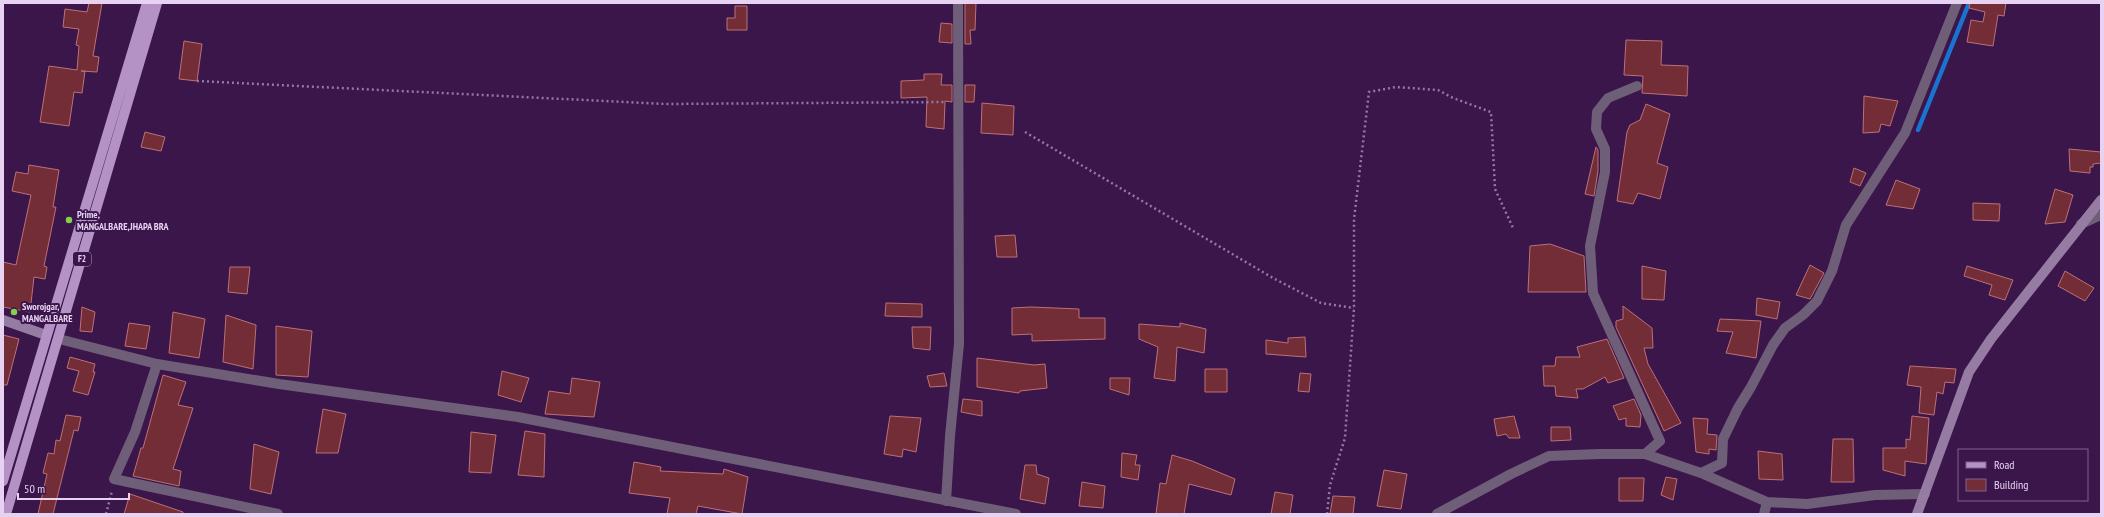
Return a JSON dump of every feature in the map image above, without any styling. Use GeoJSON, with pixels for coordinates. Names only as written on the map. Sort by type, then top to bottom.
{"type":"FeatureCollection","features":[{"type":"Feature","properties":{"kind":"main road","name":"F2"},"geometry":{"type":"LineString","coordinates":[[3,481],[147,3]]}},
{"type":"Feature","properties":{"kind":"main road","name":"F2"},"geometry":{"type":"LineString","coordinates":[[6,514],[59,339],[157,3]]}},
{"type":"Feature","properties":{"kind":"street"},"geometry":{"type":"LineString","coordinates":[[946,500],[950,436],[959,344],[958,3]]}},
{"type":"Feature","properties":{"kind":"street"},"geometry":{"type":"LineString","coordinates":[[1701,473],[1722,463],[1723,439],[1738,408],[1773,345],[1785,328],[1803,315],[1817,301],[1832,270],[1846,225],[1905,133],[1957,3]]}},
{"type":"Feature","properties":{"kind":"street"},"geometry":{"type":"LineString","coordinates":[[1637,86],[1608,98],[1597,112],[1596,129],[1604,149],[1605,172],[1590,246],[1593,292],[1660,441],[1645,454]]}},
{"type":"Feature","properties":{"kind":"street"},"geometry":{"type":"LineString","coordinates":[[1917,514],[1969,372],[1991,339],[2101,200]]}},
{"type":"Feature","properties":{"kind":"street"},"geometry":{"type":"LineString","coordinates":[[2081,224],[2101,215]]}},
{"type":"Feature","properties":{"kind":"street"},"geometry":{"type":"LineString","coordinates":[[3,320],[46,335]]}},
{"type":"Feature","properties":{"kind":"street"},"geometry":{"type":"LineString","coordinates":[[59,339],[157,364],[279,384],[518,417],[946,500],[970,509],[1016,514]]}},
{"type":"Feature","properties":{"kind":"street"},"geometry":{"type":"LineString","coordinates":[[157,364],[135,432],[114,479],[278,514]]}},
{"type":"Feature","properties":{"kind":"street"},"geometry":{"type":"LineString","coordinates":[[1437,514],[1504,477],[1549,456],[1645,454],[1701,473],[1767,502],[1807,504],[1875,495],[1925,494]]}},
{"type":"Feature","properties":{"kind":"street"},"geometry":{"type":"LineString","coordinates":[[1764,514],[1767,502]]}},
{"type":"Feature","properties":{"kind":"path"},"geometry":{"type":"LineString","coordinates":[[197,81],[666,104],[958,102]]}},
{"type":"Feature","properties":{"kind":"path"},"geometry":{"type":"LineString","coordinates":[[1327,514],[1330,485],[1345,438],[1354,308],[1354,219],[1369,92],[1396,86],[1438,90],[1453,98],[1491,112],[1495,189],[1514,230]]}},
{"type":"Feature","properties":{"kind":"path"},"geometry":{"type":"LineString","coordinates":[[1025,132],[1273,278],[1322,303],[1354,308]]}},
{"type":"Feature","properties":{"kind":"path"},"geometry":{"type":"LineString","coordinates":[[106,514],[114,479]]}},
{"type":"Feature","properties":{"kind":"building"},"geometry":{"type":"Polygon","coordinates":[[[89,3],[102,3],[93,56],[99,57],[97,72],[85,71],[82,93],[74,92],[69,126],[40,122],[49,66],[77,70],[79,46],[76,45],[79,29],[63,27],[65,9],[87,12],[89,3]]]}},
{"type":"Feature","properties":{"kind":"building"},"geometry":{"type":"Polygon","coordinates":[[[965,3],[976,3],[975,30],[970,30],[971,44],[965,44],[965,3]]]}},
{"type":"Feature","properties":{"kind":"building"},"geometry":{"type":"Polygon","coordinates":[[[1970,3],[2006,3],[2004,16],[1998,15],[1993,46],[1967,42],[1971,20],[1983,22],[1985,12],[1969,8],[1970,3]]]}},
{"type":"Feature","properties":{"kind":"building"},"geometry":{"type":"Polygon","coordinates":[[[735,6],[747,6],[747,30],[727,30],[727,18],[735,18],[735,6]]]}},
{"type":"Feature","properties":{"kind":"building"},"geometry":{"type":"Polygon","coordinates":[[[941,23],[952,24],[952,43],[939,42],[941,23]]]}},
{"type":"Feature","properties":{"kind":"building"},"geometry":{"type":"Polygon","coordinates":[[[1626,40],[1662,41],[1661,65],[1688,66],[1687,96],[1642,93],[1643,76],[1624,75],[1626,40]]]}},
{"type":"Feature","properties":{"kind":"building"},"geometry":{"type":"Polygon","coordinates":[[[184,41],[202,44],[197,81],[179,79],[184,41]]]}},
{"type":"Feature","properties":{"kind":"building"},"geometry":{"type":"Polygon","coordinates":[[[924,74],[942,74],[941,85],[952,85],[952,102],[945,101],[944,129],[926,127],[927,97],[901,98],[901,81],[924,80],[924,74]]]}},
{"type":"Feature","properties":{"kind":"building"},"geometry":{"type":"Polygon","coordinates":[[[965,85],[975,85],[974,102],[965,102],[965,85]]]}},
{"type":"Feature","properties":{"kind":"building"},"geometry":{"type":"Polygon","coordinates":[[[1864,96],[1898,101],[1890,126],[1881,124],[1879,132],[1863,133],[1864,96]]]}},
{"type":"Feature","properties":{"kind":"building"},"geometry":{"type":"Polygon","coordinates":[[[982,103],[1014,106],[1013,135],[981,133],[982,103]]]}},
{"type":"Feature","properties":{"kind":"building"},"geometry":{"type":"Polygon","coordinates":[[[1646,104],[1670,114],[1657,163],[1668,167],[1660,199],[1638,193],[1633,204],[1617,201],[1627,132],[1630,125],[1640,120],[1646,104]]]}},
{"type":"Feature","properties":{"kind":"building"},"geometry":{"type":"Polygon","coordinates":[[[145,132],[165,137],[161,151],[141,147],[145,132]]]}},
{"type":"Feature","properties":{"kind":"building"},"geometry":{"type":"Polygon","coordinates":[[[1596,147],[1598,150],[1598,171],[1594,196],[1585,194],[1596,147]]]}},
{"type":"Feature","properties":{"kind":"building"},"geometry":{"type":"Polygon","coordinates":[[[2069,149],[2101,152],[2101,163],[2093,164],[2093,167],[2090,167],[2090,173],[2070,171],[2069,149]]]}},
{"type":"Feature","properties":{"kind":"building"},"geometry":{"type":"Polygon","coordinates":[[[29,165],[59,170],[53,207],[56,207],[44,266],[47,267],[45,279],[34,277],[30,312],[3,307],[3,262],[16,265],[31,195],[12,191],[16,172],[28,174],[29,165]]]}},
{"type":"Feature","properties":{"kind":"building"},"geometry":{"type":"Polygon","coordinates":[[[1854,168],[1866,173],[1860,186],[1850,182],[1854,168]]]}},
{"type":"Feature","properties":{"kind":"building"},"geometry":{"type":"Polygon","coordinates":[[[1896,180],[1920,189],[1913,209],[1886,205],[1896,180]]]}},
{"type":"Feature","properties":{"kind":"building"},"geometry":{"type":"Polygon","coordinates":[[[2055,189],[2073,195],[2065,222],[2045,224],[2055,189]]]}},
{"type":"Feature","properties":{"kind":"building"},"geometry":{"type":"Polygon","coordinates":[[[1973,203],[2000,204],[1999,221],[1973,220],[1973,203]]]}},
{"type":"Feature","properties":{"kind":"building"},"geometry":{"type":"Polygon","coordinates":[[[1015,235],[1017,257],[997,257],[995,236],[1015,235]]]}},
{"type":"Feature","properties":{"kind":"building"},"geometry":{"type":"Polygon","coordinates":[[[1550,244],[1584,256],[1586,292],[1528,292],[1530,246],[1550,244]]]}},
{"type":"Feature","properties":{"kind":"building"},"geometry":{"type":"Polygon","coordinates":[[[1810,265],[1824,273],[1810,299],[1796,295],[1810,265]]]}},
{"type":"Feature","properties":{"kind":"building"},"geometry":{"type":"Polygon","coordinates":[[[1642,266],[1666,271],[1664,300],[1642,299],[1642,266]]]}},
{"type":"Feature","properties":{"kind":"building"},"geometry":{"type":"Polygon","coordinates":[[[1967,266],[2013,280],[2005,300],[1989,295],[1992,285],[1964,276],[1967,266]]]}},
{"type":"Feature","properties":{"kind":"building"},"geometry":{"type":"Polygon","coordinates":[[[230,267],[250,267],[247,294],[228,292],[230,267]]]}},
{"type":"Feature","properties":{"kind":"building"},"geometry":{"type":"Polygon","coordinates":[[[2065,271],[2094,288],[2085,301],[2058,286],[2065,271]]]}},
{"type":"Feature","properties":{"kind":"building"},"geometry":{"type":"Polygon","coordinates":[[[1757,298],[1780,302],[1777,319],[1756,315],[1757,298]]]}},
{"type":"Feature","properties":{"kind":"building"},"geometry":{"type":"Polygon","coordinates":[[[886,303],[922,304],[922,317],[885,316],[886,303]]]}},
{"type":"Feature","properties":{"kind":"building"},"geometry":{"type":"Polygon","coordinates":[[[1623,306],[1652,328],[1653,348],[1644,348],[1648,364],[1681,423],[1664,431],[1616,327],[1616,321],[1623,319],[1623,306]]]}},
{"type":"Feature","properties":{"kind":"building"},"geometry":{"type":"Polygon","coordinates":[[[82,307],[95,312],[92,332],[80,331],[82,307]]]}},
{"type":"Feature","properties":{"kind":"building"},"geometry":{"type":"Polygon","coordinates":[[[1031,307],[1079,309],[1079,318],[1105,318],[1105,339],[1032,341],[1032,334],[1012,335],[1012,308],[1031,307]]]}},
{"type":"Feature","properties":{"kind":"building"},"geometry":{"type":"Polygon","coordinates":[[[173,312],[205,319],[199,358],[169,353],[173,312]]]}},
{"type":"Feature","properties":{"kind":"building"},"geometry":{"type":"Polygon","coordinates":[[[226,315],[256,325],[253,369],[223,362],[226,315]]]}},
{"type":"Feature","properties":{"kind":"building"},"geometry":{"type":"Polygon","coordinates":[[[1720,319],[1761,321],[1756,358],[1726,353],[1733,332],[1717,331],[1720,319]]]}},
{"type":"Feature","properties":{"kind":"building"},"geometry":{"type":"Polygon","coordinates":[[[129,323],[150,326],[146,349],[125,346],[129,323]]]}},
{"type":"Feature","properties":{"kind":"building"},"geometry":{"type":"Polygon","coordinates":[[[1180,323],[1206,329],[1204,353],[1177,347],[1175,381],[1154,378],[1158,347],[1139,339],[1139,324],[1180,327],[1180,323]]]}},
{"type":"Feature","properties":{"kind":"building"},"geometry":{"type":"Polygon","coordinates":[[[276,326],[312,331],[308,377],[276,375],[276,326]]]}},
{"type":"Feature","properties":{"kind":"building"},"geometry":{"type":"Polygon","coordinates":[[[912,327],[931,327],[930,350],[913,348],[912,327]]]}},
{"type":"Feature","properties":{"kind":"building"},"geometry":{"type":"Polygon","coordinates":[[[3,335],[19,339],[7,385],[3,385],[3,335]]]}},
{"type":"Feature","properties":{"kind":"building"},"geometry":{"type":"Polygon","coordinates":[[[1305,337],[1306,357],[1266,354],[1266,340],[1288,343],[1288,338],[1305,337]]]}},
{"type":"Feature","properties":{"kind":"building"},"geometry":{"type":"Polygon","coordinates":[[[1607,339],[1624,378],[1608,383],[1605,377],[1583,389],[1576,389],[1578,398],[1556,396],[1555,386],[1544,386],[1543,366],[1555,366],[1556,357],[1580,357],[1577,347],[1607,339]]]}},
{"type":"Feature","properties":{"kind":"building"},"geometry":{"type":"Polygon","coordinates":[[[70,357],[95,364],[93,372],[95,372],[88,395],[73,391],[79,371],[67,368],[70,357]]]}},
{"type":"Feature","properties":{"kind":"building"},"geometry":{"type":"Polygon","coordinates":[[[977,358],[1034,365],[1045,364],[1047,388],[1020,391],[1019,393],[977,387],[977,358]]]}},
{"type":"Feature","properties":{"kind":"building"},"geometry":{"type":"Polygon","coordinates":[[[1910,366],[1956,369],[1954,383],[1945,382],[1943,394],[1937,392],[1934,415],[1919,413],[1921,387],[1907,385],[1910,366]]]}},
{"type":"Feature","properties":{"kind":"building"},"geometry":{"type":"Polygon","coordinates":[[[1205,369],[1227,369],[1227,392],[1205,392],[1205,369]]]}},
{"type":"Feature","properties":{"kind":"building"},"geometry":{"type":"Polygon","coordinates":[[[502,371],[529,378],[521,402],[498,395],[502,371]]]}},
{"type":"Feature","properties":{"kind":"building"},"geometry":{"type":"Polygon","coordinates":[[[944,373],[947,386],[930,387],[927,376],[944,373]]]}},
{"type":"Feature","properties":{"kind":"building"},"geometry":{"type":"Polygon","coordinates":[[[1300,373],[1311,374],[1309,392],[1298,391],[1300,373]]]}},
{"type":"Feature","properties":{"kind":"building"},"geometry":{"type":"Polygon","coordinates":[[[163,375],[186,382],[178,405],[193,408],[173,469],[181,471],[179,486],[133,476],[141,448],[143,448],[163,375]]]}},
{"type":"Feature","properties":{"kind":"building"},"geometry":{"type":"Polygon","coordinates":[[[572,378],[600,382],[594,417],[545,414],[549,391],[570,394],[572,378]]]}},
{"type":"Feature","properties":{"kind":"building"},"geometry":{"type":"Polygon","coordinates":[[[1110,378],[1130,378],[1129,395],[1110,389],[1110,378]]]}},
{"type":"Feature","properties":{"kind":"building"},"geometry":{"type":"Polygon","coordinates":[[[963,399],[982,401],[982,416],[961,412],[963,399]]]}},
{"type":"Feature","properties":{"kind":"building"},"geometry":{"type":"Polygon","coordinates":[[[1634,399],[1641,415],[1640,427],[1626,426],[1626,418],[1619,420],[1613,406],[1634,399]]]}},
{"type":"Feature","properties":{"kind":"building"},"geometry":{"type":"Polygon","coordinates":[[[323,409],[346,414],[338,453],[316,453],[323,409]]]}},
{"type":"Feature","properties":{"kind":"building"},"geometry":{"type":"Polygon","coordinates":[[[66,415],[81,417],[78,431],[74,430],[53,514],[38,514],[47,474],[43,473],[48,453],[54,454],[56,440],[60,441],[66,415]]]}},
{"type":"Feature","properties":{"kind":"building"},"geometry":{"type":"Polygon","coordinates":[[[890,416],[921,418],[916,452],[903,449],[902,457],[884,454],[890,416]]]}},
{"type":"Feature","properties":{"kind":"building"},"geometry":{"type":"Polygon","coordinates":[[[1514,416],[1520,438],[1509,438],[1506,434],[1497,436],[1494,419],[1514,416]]]}},
{"type":"Feature","properties":{"kind":"building"},"geometry":{"type":"Polygon","coordinates":[[[1912,416],[1929,418],[1926,464],[1905,461],[1905,476],[1883,470],[1883,448],[1906,448],[1906,439],[1910,440],[1912,416]]]}},
{"type":"Feature","properties":{"kind":"building"},"geometry":{"type":"Polygon","coordinates":[[[1693,418],[1708,419],[1707,434],[1717,435],[1716,450],[1709,449],[1709,454],[1696,452],[1693,418]]]}},
{"type":"Feature","properties":{"kind":"building"},"geometry":{"type":"Polygon","coordinates":[[[1551,427],[1570,427],[1571,440],[1551,441],[1551,427]]]}},
{"type":"Feature","properties":{"kind":"building"},"geometry":{"type":"Polygon","coordinates":[[[525,431],[545,434],[544,477],[518,475],[525,431]]]}},
{"type":"Feature","properties":{"kind":"building"},"geometry":{"type":"Polygon","coordinates":[[[471,432],[496,435],[491,473],[469,472],[471,432]]]}},
{"type":"Feature","properties":{"kind":"building"},"geometry":{"type":"Polygon","coordinates":[[[1833,439],[1853,439],[1854,482],[1831,482],[1833,439]]]}},
{"type":"Feature","properties":{"kind":"building"},"geometry":{"type":"Polygon","coordinates":[[[254,444],[279,452],[271,494],[250,489],[254,444]]]}},
{"type":"Feature","properties":{"kind":"building"},"geometry":{"type":"Polygon","coordinates":[[[1758,451],[1782,454],[1783,480],[1759,479],[1758,451]]]}},
{"type":"Feature","properties":{"kind":"building"},"geometry":{"type":"Polygon","coordinates":[[[1122,453],[1137,455],[1135,465],[1140,465],[1138,480],[1121,477],[1122,453]]]}},
{"type":"Feature","properties":{"kind":"building"},"geometry":{"type":"Polygon","coordinates":[[[1172,455],[1192,461],[1235,479],[1231,495],[1189,484],[1184,514],[1156,514],[1160,483],[1166,484],[1172,455]]]}},
{"type":"Feature","properties":{"kind":"building"},"geometry":{"type":"Polygon","coordinates":[[[634,462],[661,467],[660,471],[723,474],[724,469],[748,477],[742,514],[698,506],[696,514],[667,514],[670,498],[629,493],[634,462]]]}},
{"type":"Feature","properties":{"kind":"building"},"geometry":{"type":"Polygon","coordinates":[[[1025,465],[1036,465],[1037,474],[1049,478],[1045,504],[1020,499],[1025,465]]]}},
{"type":"Feature","properties":{"kind":"building"},"geometry":{"type":"Polygon","coordinates":[[[1384,470],[1407,474],[1401,509],[1377,506],[1384,470]]]}},
{"type":"Feature","properties":{"kind":"building"},"geometry":{"type":"Polygon","coordinates":[[[1666,477],[1677,479],[1673,500],[1661,495],[1666,477]]]}},
{"type":"Feature","properties":{"kind":"building"},"geometry":{"type":"Polygon","coordinates":[[[1619,478],[1644,478],[1643,501],[1619,501],[1619,478]]]}},
{"type":"Feature","properties":{"kind":"building"},"geometry":{"type":"Polygon","coordinates":[[[1082,482],[1105,486],[1103,508],[1079,506],[1082,482]]]}},
{"type":"Feature","properties":{"kind":"building"},"geometry":{"type":"Polygon","coordinates":[[[1275,492],[1293,495],[1290,514],[1271,514],[1275,492]]]}},
{"type":"Feature","properties":{"kind":"building"},"geometry":{"type":"Polygon","coordinates":[[[130,494],[183,512],[183,514],[124,514],[130,494]]]}},
{"type":"Feature","properties":{"kind":"building"},"geometry":{"type":"Polygon","coordinates":[[[1333,496],[1355,497],[1353,514],[1330,514],[1333,496]]]}},
{"type":"Feature","properties":{"kind":"waterway"},"geometry":{"type":"LineString","coordinates":[[1918,130],[1969,3]]}},
{"type":"Feature","properties":{"kind":"place","name":"Prime, MANGALBARE,JHAPA BRA"},"geometry":{"type":"Point","coordinates":[69,220]}},
{"type":"Feature","properties":{"kind":"place","name":"Sworojgar, MANGALBARE"},"geometry":{"type":"Point","coordinates":[14,312]}}]}
